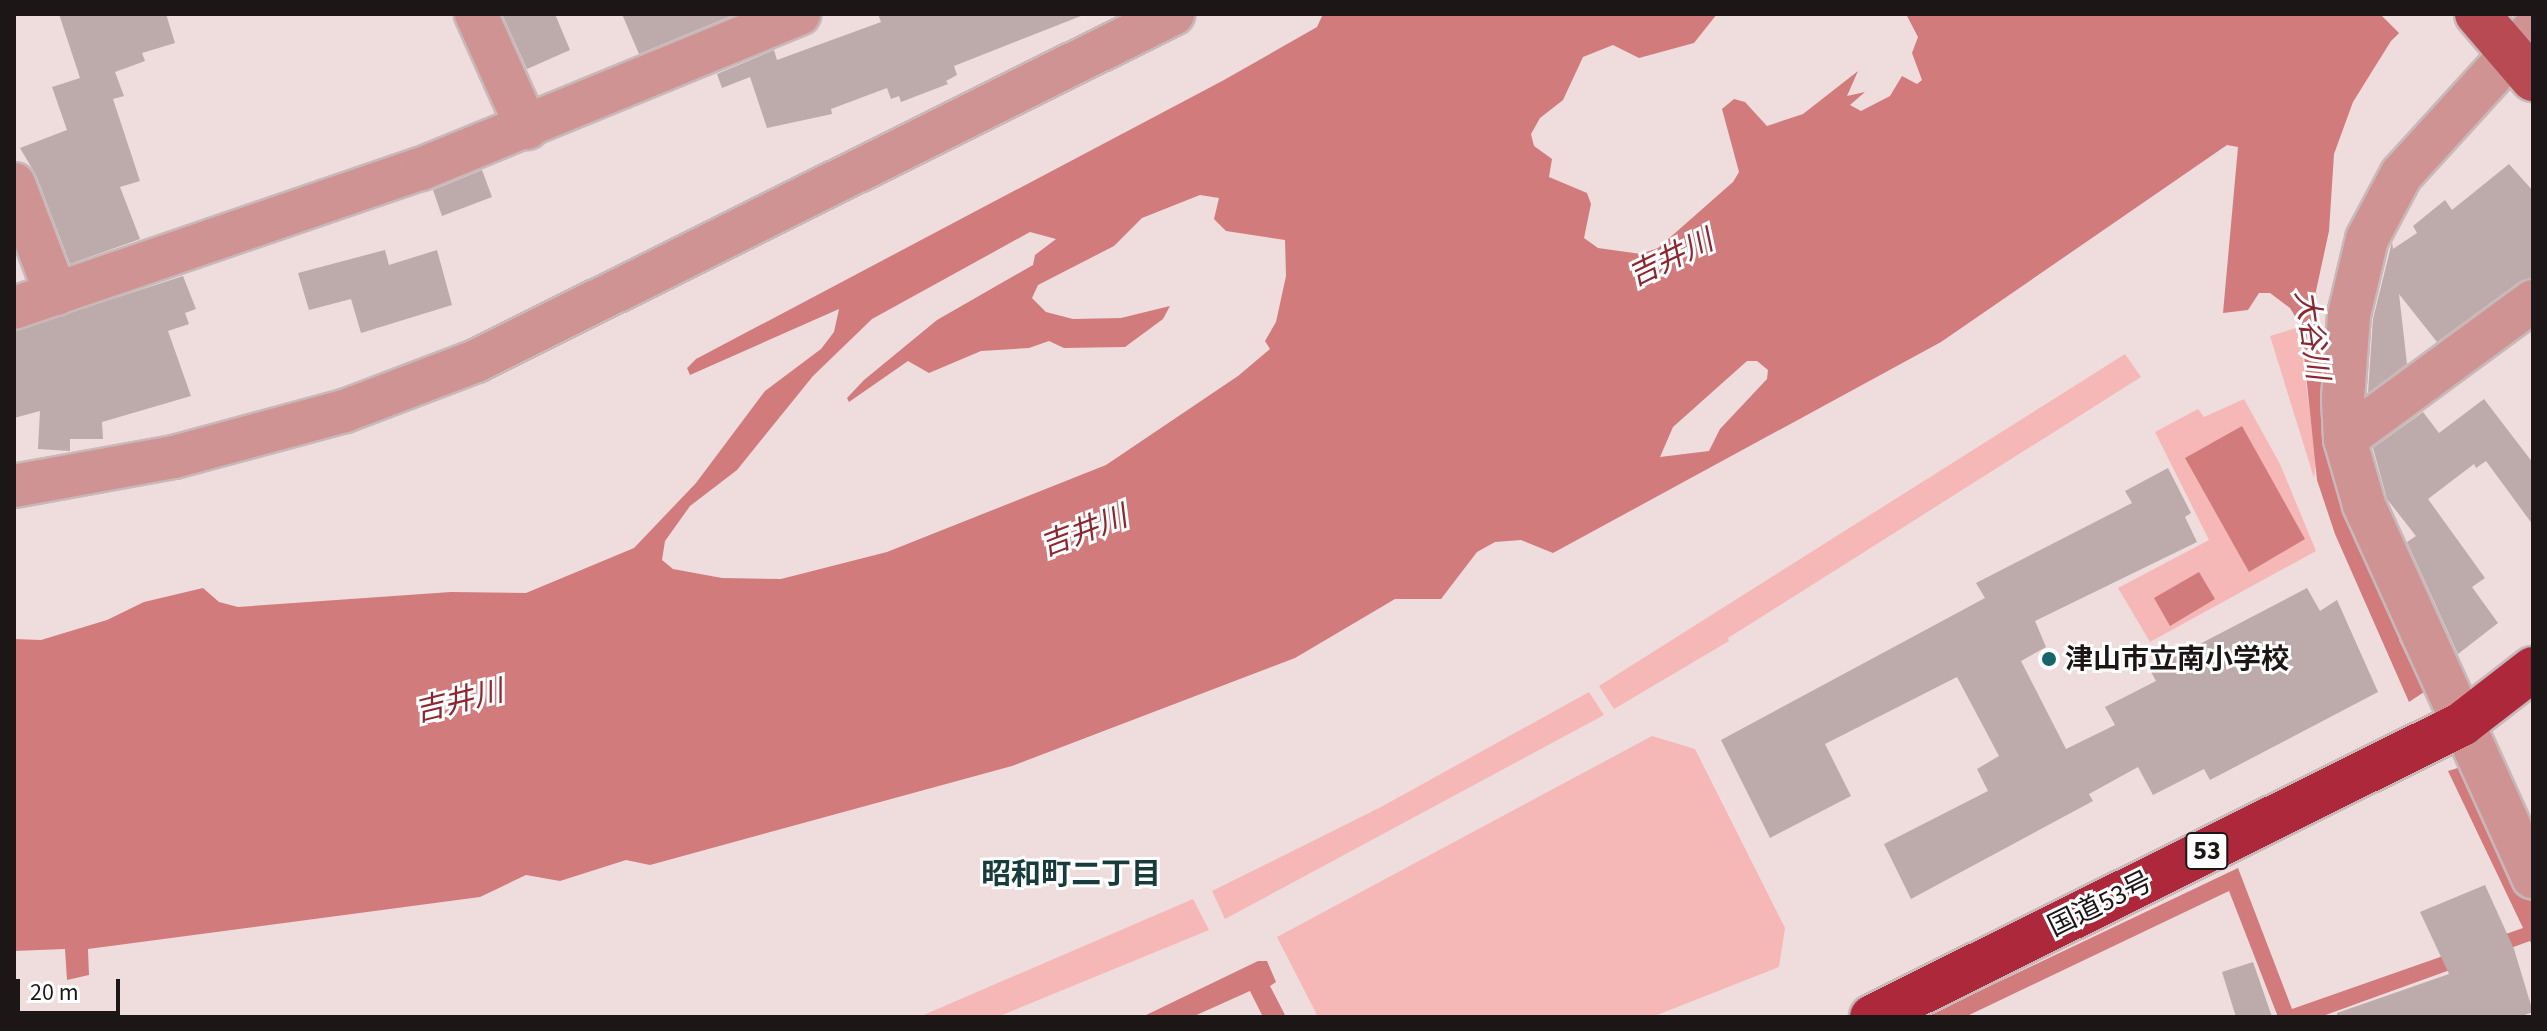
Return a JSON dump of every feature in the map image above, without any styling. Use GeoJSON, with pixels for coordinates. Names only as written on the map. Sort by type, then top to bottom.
{"type":"FeatureCollection","features":[{"type":"Feature","properties":{"kind":"highway","name":"国道53号"},"geometry":{"type":"LineString","coordinates":[[1872,1017],[2462,724],[2533,669]]}},
{"type":"Feature","properties":{"kind":"main road"},"geometry":{"type":"LineString","coordinates":[[2480,17],[2526,54]]}},
{"type":"Feature","properties":{"kind":"street"},"geometry":{"type":"LineString","coordinates":[[476,14],[527,128]]}},
{"type":"Feature","properties":{"kind":"street"},"geometry":{"type":"LineString","coordinates":[[14,308],[527,128],[799,14]]}},
{"type":"Feature","properties":{"kind":"street"},"geometry":{"type":"LineString","coordinates":[[14,486],[174,457],[345,411],[476,361],[1173,14]]}},
{"type":"Feature","properties":{"kind":"street"},"geometry":{"type":"LineString","coordinates":[[2526,54],[2401,175],[2367,239],[2349,315],[2345,439],[2364,505],[2533,878]]}},
{"type":"Feature","properties":{"kind":"street"},"geometry":{"type":"LineString","coordinates":[[14,184],[56,294]]}},
{"type":"Feature","properties":{"kind":"street"},"geometry":{"type":"LineString","coordinates":[[2345,439],[2533,301]]}},
{"type":"Feature","properties":{"kind":"shaded area"},"geometry":{"type":"Polygon","coordinates":[[[2299,327],[2316,461],[2314,478],[2270,336],[2299,327]]]}},
{"type":"Feature","properties":{"kind":"shaded area"},"geometry":{"type":"Polygon","coordinates":[[[2125,354],[2141,377],[1728,638],[1729,641],[1614,709],[1599,686],[2125,354]]]}},
{"type":"Feature","properties":{"kind":"shaded area"},"geometry":{"type":"Polygon","coordinates":[[[2244,399],[2280,464],[2316,551],[2150,642],[2118,588],[2209,540],[2155,432],[2198,409],[2204,417],[2244,399]]]}},
{"type":"Feature","properties":{"kind":"shaded area"},"geometry":{"type":"Polygon","coordinates":[[[1589,692],[1604,715],[1225,919],[1212,891],[1381,807],[1589,692]]]}},
{"type":"Feature","properties":{"kind":"shaded area"},"geometry":{"type":"Polygon","coordinates":[[[1652,736],[1695,749],[1785,928],[1779,967],[1652,1017],[1318,1017],[1277,937],[1652,736]]]}},
{"type":"Feature","properties":{"kind":"shaded area"},"geometry":{"type":"Polygon","coordinates":[[[1193,899],[1209,930],[997,1017],[919,1017],[1193,899]]]}},
{"type":"Feature","properties":{"kind":"water"},"geometry":{"type":"Polygon","coordinates":[[[1323,14],[1717,14],[1694,43],[1639,58],[1613,45],[1583,57],[1563,100],[1540,118],[1531,134],[1534,146],[1552,159],[1549,177],[1587,193],[1591,204],[1584,238],[1598,248],[1641,254],[1658,248],[1733,182],[1739,172],[1722,109],[1734,99],[1745,102],[1767,126],[1803,114],[1858,71],[1847,96],[1865,92],[1850,105],[1861,111],[1890,96],[1902,76],[1917,84],[1922,80],[1912,53],[1918,37],[1906,14],[2419,14],[2391,41],[2353,102],[2334,154],[2329,231],[2316,291],[2324,396],[2408,635],[2399,640],[2424,692],[2409,702],[2335,534],[2317,480],[2301,326],[2290,308],[2270,293],[2259,293],[2248,310],[2223,313],[2238,147],[2227,145],[1941,342],[1553,553],[1521,540],[1495,542],[1477,552],[1441,599],[1395,599],[1295,658],[1012,766],[650,865],[626,860],[560,881],[526,875],[480,897],[88,949],[89,975],[67,980],[65,949],[14,951],[14,639],[41,640],[107,620],[144,602],[203,588],[219,602],[238,607],[451,592],[526,593],[634,548],[696,483],[765,391],[821,349],[834,332],[839,309],[690,375],[687,368],[696,359],[1224,80],[1317,27],[1323,14]],[[1200,195],[1142,218],[1114,246],[1038,285],[1032,298],[1046,312],[1073,319],[1121,318],[1170,306],[1163,319],[1125,347],[1064,348],[1049,341],[1029,348],[981,351],[929,373],[908,361],[849,402],[847,398],[864,380],[937,320],[1033,265],[1035,255],[1056,239],[1030,232],[872,319],[813,376],[737,470],[690,506],[665,541],[662,560],[673,569],[722,578],[781,579],[887,552],[1106,465],[1238,376],[1270,349],[1265,341],[1276,322],[1286,276],[1285,240],[1226,231],[1214,219],[1219,198],[1200,195]],[[1747,361],[1673,427],[1660,457],[1709,451],[1720,429],[1767,379],[1768,370],[1757,361],[1747,361]]]}},
{"type":"Feature","properties":{"kind":"water"},"geometry":{"type":"Polygon","coordinates":[[[2242,426],[2305,539],[2249,572],[2185,458],[2242,426]]]}},
{"type":"Feature","properties":{"kind":"water"},"geometry":{"type":"Polygon","coordinates":[[[2199,572],[2215,599],[2170,626],[2154,598],[2199,572]]]}},
{"type":"Feature","properties":{"kind":"water"},"geometry":{"type":"Polygon","coordinates":[[[2461,767],[2482,815],[2491,815],[2533,905],[2533,946],[2530,941],[2320,1017],[2278,1017],[2229,891],[1965,1017],[1925,1017],[2238,868],[2292,1009],[2523,928],[2448,771],[2461,767]]]}},
{"type":"Feature","properties":{"kind":"water"},"geometry":{"type":"Polygon","coordinates":[[[1258,961],[1267,961],[1276,982],[1270,986],[1286,1017],[1263,1017],[1250,991],[1192,1017],[1142,1017],[1258,961]]]}},
{"type":"Feature","properties":{"kind":"pier"},"geometry":{"type":"Polygon","coordinates":[[[2380,14],[2423,14],[2402,36],[2380,14]]]}},
{"type":"Feature","properties":{"kind":"building"},"geometry":{"type":"Polygon","coordinates":[[[59,14],[166,14],[175,43],[142,53],[145,61],[115,72],[124,96],[113,99],[140,181],[120,187],[140,239],[70,264],[36,175],[20,148],[67,130],[52,87],[80,78],[59,14]]]}},
{"type":"Feature","properties":{"kind":"building"},"geometry":{"type":"Polygon","coordinates":[[[502,14],[555,14],[570,50],[527,69],[502,14]]]}},
{"type":"Feature","properties":{"kind":"building"},"geometry":{"type":"Polygon","coordinates":[[[622,14],[736,14],[639,54],[622,14]]]}},
{"type":"Feature","properties":{"kind":"building"},"geometry":{"type":"Polygon","coordinates":[[[878,14],[1081,16],[954,66],[957,75],[946,81],[948,84],[901,102],[899,96],[891,99],[887,88],[831,109],[832,114],[767,128],[750,77],[722,88],[717,74],[774,50],[777,60],[881,22],[878,14]]]}},
{"type":"Feature","properties":{"kind":"building"},"geometry":{"type":"Polygon","coordinates":[[[2509,164],[2533,191],[2533,277],[2519,282],[2437,342],[2399,294],[2407,364],[2368,393],[2373,319],[2392,242],[2393,249],[2417,233],[2413,226],[2445,200],[2452,210],[2509,164]]]}},
{"type":"Feature","properties":{"kind":"building"},"geometry":{"type":"Polygon","coordinates":[[[482,170],[492,197],[442,216],[433,190],[482,170]]]}},
{"type":"Feature","properties":{"kind":"building"},"geometry":{"type":"Polygon","coordinates":[[[385,250],[389,265],[437,250],[452,305],[361,333],[351,299],[309,310],[298,273],[385,250]]]}},
{"type":"Feature","properties":{"kind":"building"},"geometry":{"type":"Polygon","coordinates":[[[183,276],[196,309],[185,313],[189,324],[168,331],[191,396],[102,422],[103,439],[70,439],[70,451],[38,449],[40,411],[14,418],[14,331],[183,276]]]}},
{"type":"Feature","properties":{"kind":"building"},"geometry":{"type":"Polygon","coordinates":[[[2484,399],[2533,463],[2533,525],[2486,461],[2476,468],[2474,464],[2428,499],[2485,578],[2472,587],[2498,623],[2458,654],[2407,542],[2416,536],[2387,499],[2373,448],[2423,412],[2439,433],[2484,399]]]}},
{"type":"Feature","properties":{"kind":"building"},"geometry":{"type":"Polygon","coordinates":[[[2168,468],[2191,513],[2185,517],[2197,542],[2035,621],[2046,647],[2021,661],[2066,749],[2115,725],[2105,707],[2156,681],[2150,670],[2307,588],[2320,611],[2337,600],[2378,692],[2210,780],[2204,769],[2153,795],[2138,767],[2089,794],[2093,801],[1911,899],[1884,844],[1988,791],[1977,769],[1999,756],[1957,677],[1825,744],[1851,796],[1770,838],[1721,740],[1985,598],[1976,583],[2132,503],[2125,491],[2168,468]]]}},
{"type":"Feature","properties":{"kind":"building"},"geometry":{"type":"Polygon","coordinates":[[[2485,885],[2514,949],[2533,1012],[2519,1017],[2337,1017],[2337,1013],[2449,974],[2420,912],[2485,885]]]}},
{"type":"Feature","properties":{"kind":"building"},"geometry":{"type":"Polygon","coordinates":[[[2253,962],[2272,1017],[2236,1017],[2222,972],[2253,962]]]}},
{"type":"Feature","properties":{"kind":"place","name":"津山市立南小学校"},"geometry":{"type":"Point","coordinates":[2049,659]}},
{"type":"Feature","properties":{"kind":"district","name":"昭和町二丁目"},"geometry":{"type":"Point","coordinates":[1071,875]}},
{"type":"Feature","properties":{"kind":"water label","name":"吉井川"},"geometry":{"type":"Point","coordinates":[1671,259]}},
{"type":"Feature","properties":{"kind":"water label","name":"大谷川"},"geometry":{"type":"Point","coordinates":[2311,335]}},
{"type":"Feature","properties":{"kind":"water label","name":"吉井川"},"geometry":{"type":"Point","coordinates":[1084,532]}},
{"type":"Feature","properties":{"kind":"water label","name":"吉井川"},"geometry":{"type":"Point","coordinates":[459,702]}}]}
